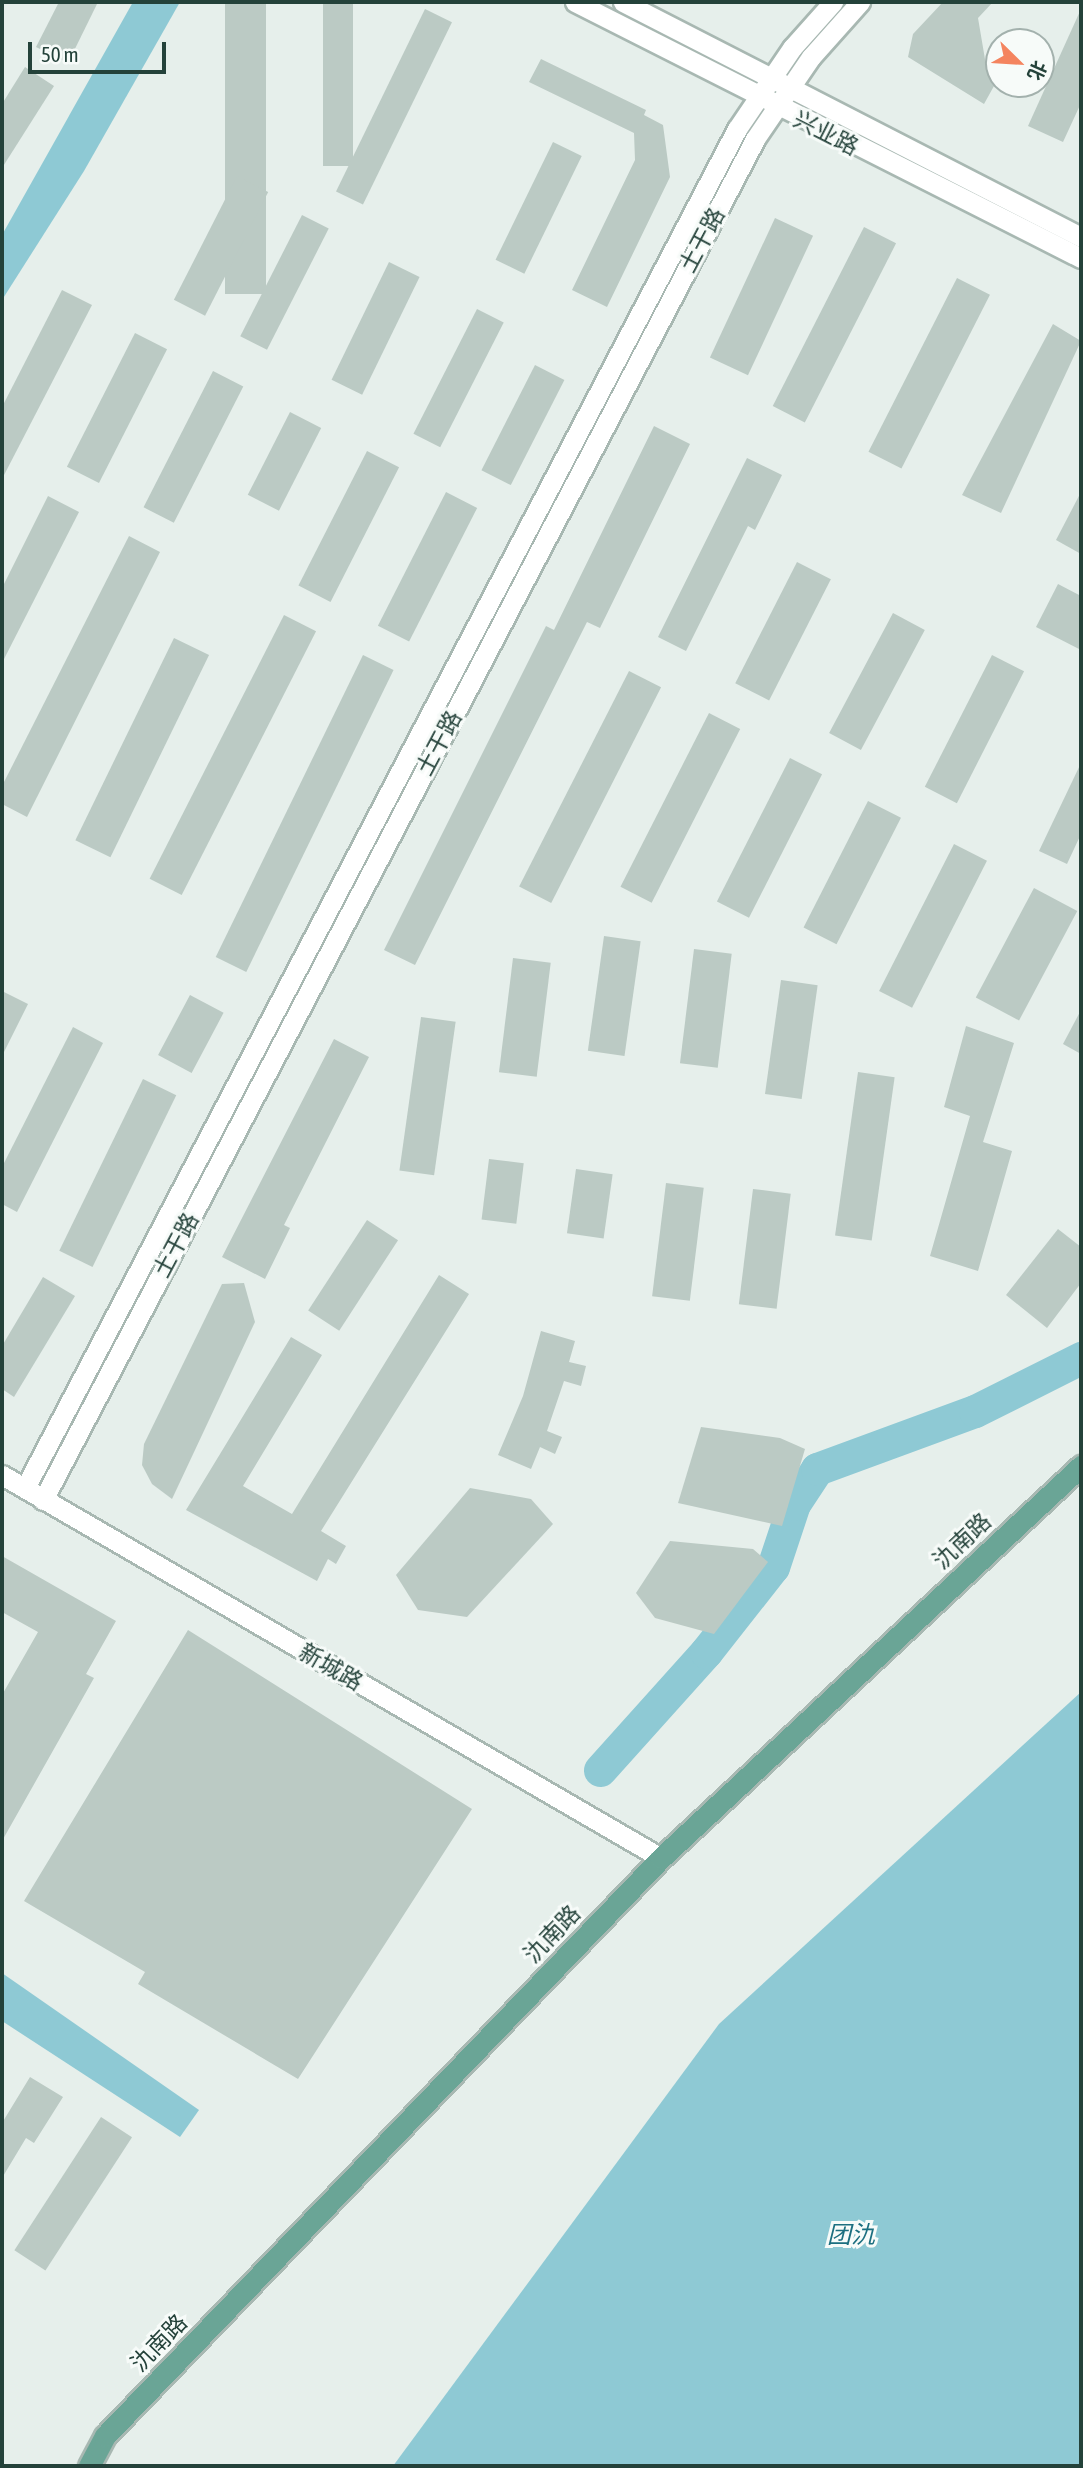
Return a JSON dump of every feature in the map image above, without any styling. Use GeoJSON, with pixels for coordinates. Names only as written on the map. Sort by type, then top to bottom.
{"type":"FeatureCollection","features":[{"type":"Feature","properties":{"kind":"main road","name":"氿南路"},"geometry":{"type":"LineString","coordinates":[[89,2466],[106,2436],[661,1858],[1081,1466]]}},
{"type":"Feature","properties":{"kind":"street","name":"兴业路"},"geometry":{"type":"LineString","coordinates":[[575,2],[776,107],[1081,258]]}},
{"type":"Feature","properties":{"kind":"street","name":"兴业路"},"geometry":{"type":"LineString","coordinates":[[623,2],[791,85],[1081,237]]}},
{"type":"Feature","properties":{"kind":"street","name":"土干路"},"geometry":{"type":"LineString","coordinates":[[25,1488],[758,97],[833,2]]}},
{"type":"Feature","properties":{"kind":"street","name":"土干路"},"geometry":{"type":"LineString","coordinates":[[43,1500],[776,107],[860,2]]}},
{"type":"Feature","properties":{"kind":"street","name":"新城路"},"geometry":{"type":"LineString","coordinates":[[2,1475],[661,1858]]}},
{"type":"Feature","properties":{"kind":"water"},"geometry":{"type":"Polygon","coordinates":[[[133,2],[180,2],[84,171],[2,300],[2,235],[133,2]]]}},
{"type":"Feature","properties":{"kind":"water","name":"团氿"},"geometry":{"type":"Polygon","coordinates":[[[1081,1692],[1081,2466],[393,2466],[719,2024],[1081,1692]]]}},
{"type":"Feature","properties":{"kind":"water"},"geometry":{"type":"Polygon","coordinates":[[[2,1973],[199,2110],[180,2137],[2,2021],[2,1973]]]}},
{"type":"Feature","properties":{"kind":"building"},"geometry":{"type":"Polygon","coordinates":[[[59,2],[98,2],[68,63],[36,47],[59,2]]]}},
{"type":"Feature","properties":{"kind":"building"},"geometry":{"type":"Polygon","coordinates":[[[225,2],[266,2],[266,294],[225,294],[225,2]]]}},
{"type":"Feature","properties":{"kind":"building"},"geometry":{"type":"Polygon","coordinates":[[[323,2],[353,2],[353,166],[323,166],[323,2]]]}},
{"type":"Feature","properties":{"kind":"building"},"geometry":{"type":"Polygon","coordinates":[[[943,2],[993,2],[978,18],[985,59],[985,98],[987,98],[984,104],[908,57],[913,34],[943,2]]]}},
{"type":"Feature","properties":{"kind":"building"},"geometry":{"type":"Polygon","coordinates":[[[425,9],[452,22],[363,205],[336,191],[425,9]]]}},
{"type":"Feature","properties":{"kind":"building"},"geometry":{"type":"Polygon","coordinates":[[[1081,9],[1081,103],[1063,142],[1028,126],[1041,98],[1055,98],[1055,66],[1081,9]]]}},
{"type":"Feature","properties":{"kind":"building"},"geometry":{"type":"Polygon","coordinates":[[[541,59],[646,110],[644,115],[663,125],[670,177],[607,307],[572,290],[635,160],[634,133],[529,82],[541,59]]]}},
{"type":"Feature","properties":{"kind":"building"},"geometry":{"type":"Polygon","coordinates":[[[25,67],[54,86],[2,168],[2,104],[25,67]]]}},
{"type":"Feature","properties":{"kind":"building"},"geometry":{"type":"Polygon","coordinates":[[[553,142],[582,156],[524,274],[496,260],[553,142]]]}},
{"type":"Feature","properties":{"kind":"building"},"geometry":{"type":"Polygon","coordinates":[[[237,176],[268,192],[205,316],[174,300],[237,176]]]}},
{"type":"Feature","properties":{"kind":"building"},"geometry":{"type":"Polygon","coordinates":[[[302,215],[329,229],[267,350],[240,336],[302,215]]]}},
{"type":"Feature","properties":{"kind":"building"},"geometry":{"type":"Polygon","coordinates":[[[775,218],[813,236],[748,375],[710,358],[775,218]]]}},
{"type":"Feature","properties":{"kind":"building"},"geometry":{"type":"Polygon","coordinates":[[[864,227],[896,243],[805,422],[773,406],[864,227]]]}},
{"type":"Feature","properties":{"kind":"building"},"geometry":{"type":"Polygon","coordinates":[[[389,262],[420,277],[362,395],[332,380],[389,262]]]}},
{"type":"Feature","properties":{"kind":"building"},"geometry":{"type":"Polygon","coordinates":[[[957,278],[990,295],[901,469],[868,452],[957,278]]]}},
{"type":"Feature","properties":{"kind":"building"},"geometry":{"type":"Polygon","coordinates":[[[62,290],[92,305],[2,479],[2,407],[62,290]]]}},
{"type":"Feature","properties":{"kind":"building"},"geometry":{"type":"Polygon","coordinates":[[[477,309],[504,323],[440,447],[413,434],[477,309]]]}},
{"type":"Feature","properties":{"kind":"building"},"geometry":{"type":"Polygon","coordinates":[[[1053,324],[1081,341],[1001,513],[962,495],[1053,324]]]}},
{"type":"Feature","properties":{"kind":"building"},"geometry":{"type":"Polygon","coordinates":[[[135,333],[167,349],[99,483],[67,467],[135,333]]]}},
{"type":"Feature","properties":{"kind":"building"},"geometry":{"type":"Polygon","coordinates":[[[535,365],[564,380],[511,485],[481,470],[535,365]]]}},
{"type":"Feature","properties":{"kind":"building"},"geometry":{"type":"Polygon","coordinates":[[[213,371],[243,386],[174,523],[144,507],[213,371]]]}},
{"type":"Feature","properties":{"kind":"building"},"geometry":{"type":"Polygon","coordinates":[[[290,412],[321,428],[279,511],[248,495],[290,412]]]}},
{"type":"Feature","properties":{"kind":"building"},"geometry":{"type":"Polygon","coordinates":[[[654,426],[690,444],[600,628],[587,622],[415,965],[384,950],[546,626],[554,630],[654,426]]]}},
{"type":"Feature","properties":{"kind":"building"},"geometry":{"type":"Polygon","coordinates":[[[367,451],[399,467],[331,602],[298,586],[367,451]]]}},
{"type":"Feature","properties":{"kind":"building"},"geometry":{"type":"Polygon","coordinates":[[[747,458],[782,475],[755,530],[748,526],[686,651],[658,637],[747,458]]]}},
{"type":"Feature","properties":{"kind":"building"},"geometry":{"type":"Polygon","coordinates":[[[446,492],[477,508],[409,642],[378,626],[446,492]]]}},
{"type":"Feature","properties":{"kind":"building"},"geometry":{"type":"Polygon","coordinates":[[[1081,492],[1081,554],[1056,540],[1081,492]]]}},
{"type":"Feature","properties":{"kind":"building"},"geometry":{"type":"Polygon","coordinates":[[[48,496],[79,512],[2,663],[2,588],[48,496]]]}},
{"type":"Feature","properties":{"kind":"building"},"geometry":{"type":"Polygon","coordinates":[[[129,536],[160,552],[27,817],[2,804],[2,786],[129,536]]]}},
{"type":"Feature","properties":{"kind":"building"},"geometry":{"type":"Polygon","coordinates":[[[797,562],[831,579],[769,700],[735,683],[797,562]]]}},
{"type":"Feature","properties":{"kind":"building"},"geometry":{"type":"Polygon","coordinates":[[[1058,584],[1081,596],[1081,650],[1036,627],[1058,584]]]}},
{"type":"Feature","properties":{"kind":"building"},"geometry":{"type":"Polygon","coordinates":[[[893,613],[925,630],[861,750],[829,733],[893,613]]]}},
{"type":"Feature","properties":{"kind":"building"},"geometry":{"type":"Polygon","coordinates":[[[284,615],[316,631],[182,895],[150,879],[284,615]]]}},
{"type":"Feature","properties":{"kind":"building"},"geometry":{"type":"Polygon","coordinates":[[[174,638],[209,655],[110,857],[75,840],[174,638]]]}},
{"type":"Feature","properties":{"kind":"building"},"geometry":{"type":"Polygon","coordinates":[[[363,655],[394,670],[246,972],[216,957],[363,655]]]}},
{"type":"Feature","properties":{"kind":"building"},"geometry":{"type":"Polygon","coordinates":[[[992,655],[1024,671],[957,803],[925,787],[992,655]]]}},
{"type":"Feature","properties":{"kind":"building"},"geometry":{"type":"Polygon","coordinates":[[[629,671],[661,687],[551,903],[519,887],[629,671]]]}},
{"type":"Feature","properties":{"kind":"building"},"geometry":{"type":"Polygon","coordinates":[[[709,713],[740,729],[652,903],[620,887],[709,713]]]}},
{"type":"Feature","properties":{"kind":"building"},"geometry":{"type":"Polygon","coordinates":[[[790,758],[822,774],[749,918],[717,901],[790,758]]]}},
{"type":"Feature","properties":{"kind":"building"},"geometry":{"type":"Polygon","coordinates":[[[1081,763],[1081,834],[1067,864],[1039,851],[1081,763]]]}},
{"type":"Feature","properties":{"kind":"building"},"geometry":{"type":"Polygon","coordinates":[[[868,801],[901,818],[837,944],[804,928],[868,801]]]}},
{"type":"Feature","properties":{"kind":"building"},"geometry":{"type":"Polygon","coordinates":[[[954,844],[987,861],[912,1008],[879,991],[954,844]]]}},
{"type":"Feature","properties":{"kind":"building"},"geometry":{"type":"Polygon","coordinates":[[[1034,888],[1077,911],[1019,1020],[976,997],[1034,888]]]}},
{"type":"Feature","properties":{"kind":"building"},"geometry":{"type":"Polygon","coordinates":[[[604,936],[641,941],[624,1056],[588,1051],[604,936]]]}},
{"type":"Feature","properties":{"kind":"building"},"geometry":{"type":"Polygon","coordinates":[[[694,949],[732,954],[718,1068],[680,1063],[694,949]]]}},
{"type":"Feature","properties":{"kind":"building"},"geometry":{"type":"Polygon","coordinates":[[[513,958],[551,963],[537,1077],[499,1072],[513,958]]]}},
{"type":"Feature","properties":{"kind":"building"},"geometry":{"type":"Polygon","coordinates":[[[781,980],[818,985],[802,1099],[765,1094],[781,980]]]}},
{"type":"Feature","properties":{"kind":"building"},"geometry":{"type":"Polygon","coordinates":[[[2,991],[28,1004],[2,1056],[2,991]]]}},
{"type":"Feature","properties":{"kind":"building"},"geometry":{"type":"Polygon","coordinates":[[[190,995],[224,1013],[192,1073],[158,1055],[190,995]]]}},
{"type":"Feature","properties":{"kind":"building"},"geometry":{"type":"Polygon","coordinates":[[[1081,1010],[1081,1054],[1063,1044],[1081,1010]]]}},
{"type":"Feature","properties":{"kind":"building"},"geometry":{"type":"Polygon","coordinates":[[[421,1017],[456,1022],[434,1175],[399,1170],[421,1017]]]}},
{"type":"Feature","properties":{"kind":"building"},"geometry":{"type":"Polygon","coordinates":[[[966,1026],[1014,1043],[983,1142],[1012,1151],[978,1271],[930,1256],[970,1116],[944,1107],[966,1026]]]}},
{"type":"Feature","properties":{"kind":"building"},"geometry":{"type":"Polygon","coordinates":[[[73,1027],[103,1043],[17,1212],[2,1204],[2,1167],[73,1027]]]}},
{"type":"Feature","properties":{"kind":"building"},"geometry":{"type":"Polygon","coordinates":[[[334,1039],[369,1057],[284,1225],[290,1228],[265,1279],[222,1257],[334,1039]]]}},
{"type":"Feature","properties":{"kind":"building"},"geometry":{"type":"Polygon","coordinates":[[[858,1072],[895,1077],[872,1241],[835,1235],[858,1072]]]}},
{"type":"Feature","properties":{"kind":"building"},"geometry":{"type":"Polygon","coordinates":[[[143,1079],[176,1095],[93,1267],[59,1251],[143,1079]]]}},
{"type":"Feature","properties":{"kind":"building"},"geometry":{"type":"Polygon","coordinates":[[[489,1159],[524,1163],[516,1224],[482,1220],[489,1159]]]}},
{"type":"Feature","properties":{"kind":"building"},"geometry":{"type":"Polygon","coordinates":[[[576,1169],[613,1174],[604,1239],[567,1233],[576,1169]]]}},
{"type":"Feature","properties":{"kind":"building"},"geometry":{"type":"Polygon","coordinates":[[[666,1183],[704,1188],[690,1301],[652,1296],[666,1183]]]}},
{"type":"Feature","properties":{"kind":"building"},"geometry":{"type":"Polygon","coordinates":[[[753,1189],[791,1194],[777,1309],[739,1304],[753,1189]]]}},
{"type":"Feature","properties":{"kind":"building"},"geometry":{"type":"Polygon","coordinates":[[[367,1220],[398,1240],[339,1331],[308,1311],[367,1220]]]}},
{"type":"Feature","properties":{"kind":"building"},"geometry":{"type":"Polygon","coordinates":[[[1058,1229],[1081,1247],[1081,1283],[1047,1328],[1006,1295],[1058,1229]]]}},
{"type":"Feature","properties":{"kind":"building"},"geometry":{"type":"Polygon","coordinates":[[[439,1275],[469,1294],[321,1531],[346,1546],[336,1564],[328,1559],[317,1581],[186,1510],[291,1337],[322,1355],[243,1486],[292,1514],[439,1275]]]}},
{"type":"Feature","properties":{"kind":"building"},"geometry":{"type":"Polygon","coordinates":[[[43,1277],[75,1296],[14,1397],[2,1389],[2,1346],[43,1277]]]}},
{"type":"Feature","properties":{"kind":"building"},"geometry":{"type":"Polygon","coordinates":[[[244,1283],[255,1322],[172,1499],[152,1484],[142,1465],[144,1444],[222,1284],[244,1283]]]}},
{"type":"Feature","properties":{"kind":"building"},"geometry":{"type":"Polygon","coordinates":[[[541,1331],[575,1341],[569,1362],[586,1366],[581,1386],[564,1381],[547,1431],[562,1437],[555,1454],[540,1447],[531,1469],[498,1455],[523,1396],[541,1331]]]}},
{"type":"Feature","properties":{"kind":"building"},"geometry":{"type":"Polygon","coordinates":[[[701,1427],[780,1438],[805,1449],[782,1526],[678,1503],[701,1427]]]}},
{"type":"Feature","properties":{"kind":"building"},"geometry":{"type":"Polygon","coordinates":[[[470,1488],[531,1499],[553,1524],[467,1617],[418,1610],[396,1575],[470,1488]]]}},
{"type":"Feature","properties":{"kind":"building"},"geometry":{"type":"Polygon","coordinates":[[[670,1541],[753,1549],[768,1562],[714,1634],[655,1618],[636,1593],[670,1541]]]}},
{"type":"Feature","properties":{"kind":"building"},"geometry":{"type":"Polygon","coordinates":[[[2,1556],[116,1621],[86,1674],[94,1678],[2,1841],[2,1695],[38,1632],[2,1612],[2,1556]]]}},
{"type":"Feature","properties":{"kind":"building"},"geometry":{"type":"Polygon","coordinates":[[[188,1630],[472,1809],[298,2079],[138,1984],[145,1972],[24,1901],[188,1630]]]}},
{"type":"Feature","properties":{"kind":"building"},"geometry":{"type":"Polygon","coordinates":[[[30,2077],[63,2097],[34,2143],[26,2138],[2,2178],[2,2123],[30,2077]]]}},
{"type":"Feature","properties":{"kind":"building"},"geometry":{"type":"Polygon","coordinates":[[[101,2117],[132,2137],[45,2271],[14,2250],[101,2117]]]}},
{"type":"Feature","properties":{"kind":"waterway"},"geometry":{"type":"LineString","coordinates":[[600,1770],[706,1652],[773,1567],[794,1504],[817,1469],[975,1411],[1081,1358]]}}]}
